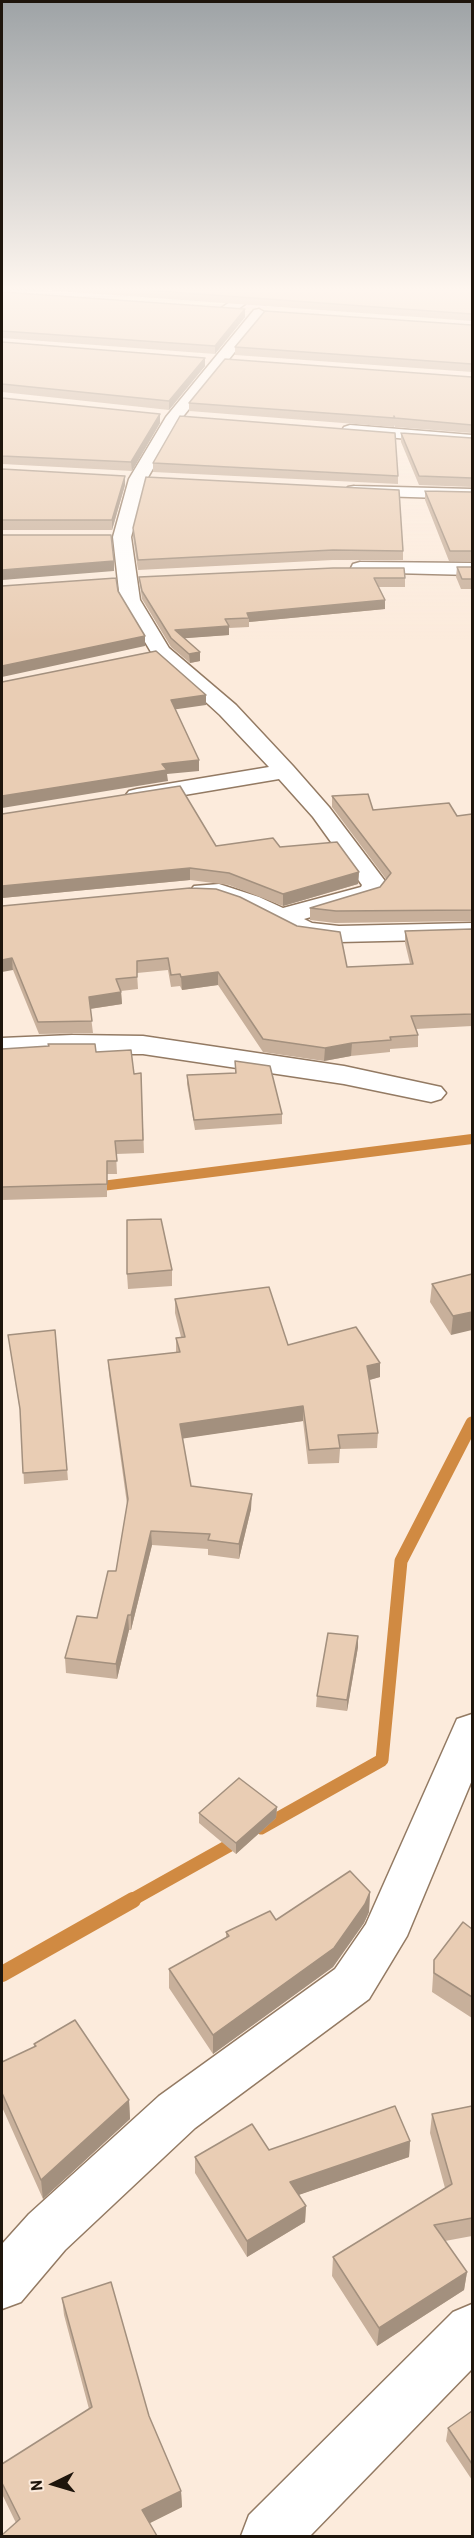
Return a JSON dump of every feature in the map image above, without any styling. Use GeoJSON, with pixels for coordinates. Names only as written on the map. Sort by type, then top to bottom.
{"type":"FeatureCollection","features":[{"type":"Feature","properties":{"kind":"street"},"geometry":{"type":"LineString","coordinates":[[185,405],[174,417],[138,479],[122,537],[130,600],[161,652],[228,710],[285,771],[321,812],[375,885],[370,892],[281,917]]}},
{"type":"Feature","properties":{"kind":"street"},"geometry":{"type":"LineString","coordinates":[[151,415],[198,419]]}},
{"type":"Feature","properties":{"kind":"street"},"geometry":{"type":"LineString","coordinates":[[329,429],[472,440]]}},
{"type":"Feature","properties":{"kind":"street"},"geometry":{"type":"LineString","coordinates":[[116,478],[161,480]]}},
{"type":"Feature","properties":{"kind":"street"},"geometry":{"type":"LineString","coordinates":[[342,490],[472,494]]}},
{"type":"Feature","properties":{"kind":"street"},"geometry":{"type":"LineString","coordinates":[[100,537],[122,537]]}},
{"type":"Feature","properties":{"kind":"street"},"geometry":{"type":"LineString","coordinates":[[345,568],[472,569]]}},
{"type":"Feature","properties":{"kind":"street"},"geometry":{"type":"LineString","coordinates":[[105,580],[151,577]]}},
{"type":"Feature","properties":{"kind":"street"},"geometry":{"type":"LineString","coordinates":[[138,657],[161,652]]}},
{"type":"Feature","properties":{"kind":"street"},"geometry":{"type":"LineString","coordinates":[[110,800],[285,771]]}},
{"type":"Feature","properties":{"kind":"street"},"geometry":{"type":"LineString","coordinates":[[178,892],[219,892],[250,902],[306,930],[339,934],[472,931]]}},
{"type":"Feature","properties":{"kind":"street"},"geometry":{"type":"LineString","coordinates":[[2,1046],[143,1045],[344,1075],[431,1093]]}},
{"type":"Feature","properties":{"kind":"street"},"geometry":{"type":"LineString","coordinates":[[2,2283],[47,2232],[177,2112],[352,1984],[384,1936],[472,1731]]}},
{"type":"Feature","properties":{"kind":"street"},"geometry":{"type":"LineString","coordinates":[[270,2536],[472,2331]]}},
{"type":"Feature","properties":{"kind":"building"},"geometry":{"type":"Polygon","coordinates":[[[2,405],[75,405],[160,414],[131,462],[2,456],[2,405]]]}},
{"type":"Feature","properties":{"kind":"building"},"geometry":{"type":"Polygon","coordinates":[[[222,405],[472,405],[472,425],[395,418],[394,416],[394,418],[222,405]]]}},
{"type":"Feature","properties":{"kind":"building"},"geometry":{"type":"Polygon","coordinates":[[[180,416],[395,433],[398,476],[153,463],[180,416]]]}},
{"type":"Feature","properties":{"kind":"building"},"geometry":{"type":"Polygon","coordinates":[[[401,433],[472,438],[472,478],[419,476],[401,433]]]}},
{"type":"Feature","properties":{"kind":"building"},"geometry":{"type":"Polygon","coordinates":[[[2,469],[125,476],[112,520],[2,520],[2,469]]]}},
{"type":"Feature","properties":{"kind":"building"},"geometry":{"type":"Polygon","coordinates":[[[146,477],[399,490],[403,551],[333,550],[138,560],[133,528],[146,477]]]}},
{"type":"Feature","properties":{"kind":"building"},"geometry":{"type":"Polygon","coordinates":[[[425,491],[472,492],[472,551],[450,551],[425,491]]]}},
{"type":"Feature","properties":{"kind":"building"},"geometry":{"type":"Polygon","coordinates":[[[2,535],[111,535],[114,561],[2,570],[2,535]]]}},
{"type":"Feature","properties":{"kind":"building"},"geometry":{"type":"Polygon","coordinates":[[[457,567],[472,567],[472,579],[462,579],[457,567]]]}},
{"type":"Feature","properties":{"kind":"building"},"geometry":{"type":"Polygon","coordinates":[[[333,568],[404,568],[405,578],[374,578],[385,600],[247,613],[249,618],[225,619],[229,626],[175,630],[200,652],[189,654],[171,638],[142,591],[139,577],[333,568]]]}},
{"type":"Feature","properties":{"kind":"building"},"geometry":{"type":"Polygon","coordinates":[[[116,578],[118,591],[145,636],[2,666],[2,586],[116,578]]]}},
{"type":"Feature","properties":{"kind":"building"},"geometry":{"type":"Polygon","coordinates":[[[156,651],[206,695],[171,700],[199,760],[162,764],[167,770],[2,796],[2,682],[156,651]]]}},
{"type":"Feature","properties":{"kind":"building"},"geometry":{"type":"Polygon","coordinates":[[[180,786],[216,846],[273,838],[280,847],[337,842],[359,872],[283,894],[229,873],[190,868],[2,886],[2,814],[180,786]]]}},
{"type":"Feature","properties":{"kind":"building"},"geometry":{"type":"Polygon","coordinates":[[[368,794],[373,810],[449,803],[457,816],[472,814],[472,910],[336,911],[310,908],[380,887],[391,873],[332,796],[368,794]]]}},
{"type":"Feature","properties":{"kind":"building"},"geometry":{"type":"Polygon","coordinates":[[[190,888],[216,889],[240,897],[297,926],[340,932],[347,967],[413,964],[405,931],[472,929],[472,1014],[411,1016],[418,1035],[390,1037],[391,1040],[325,1048],[263,1039],[218,972],[181,977],[180,974],[171,975],[168,958],[137,961],[137,977],[116,979],[121,992],[89,997],[92,1021],[38,1022],[12,958],[2,960],[2,906],[190,888]]]}},
{"type":"Feature","properties":{"kind":"building"},"geometry":{"type":"Polygon","coordinates":[[[48,1044],[95,1044],[96,1052],[131,1050],[134,1074],[141,1073],[143,1140],[115,1141],[117,1161],[107,1161],[107,1184],[2,1187],[2,1049],[49,1046],[48,1044]]]}},
{"type":"Feature","properties":{"kind":"building"},"geometry":{"type":"Polygon","coordinates":[[[235,1061],[270,1066],[282,1114],[194,1120],[187,1075],[236,1073],[235,1061]]]}},
{"type":"Feature","properties":{"kind":"building"},"geometry":{"type":"Polygon","coordinates":[[[161,1219],[172,1270],[127,1274],[127,1220],[161,1219]]]}},
{"type":"Feature","properties":{"kind":"building"},"geometry":{"type":"Polygon","coordinates":[[[472,1274],[472,1312],[453,1316],[432,1284],[472,1274]]]}},
{"type":"Feature","properties":{"kind":"building"},"geometry":{"type":"Polygon","coordinates":[[[269,1287],[288,1345],[356,1327],[380,1363],[367,1366],[378,1433],[338,1435],[340,1448],[309,1450],[303,1406],[180,1424],[191,1486],[252,1494],[239,1544],[208,1540],[210,1534],[151,1531],[131,1615],[128,1615],[116,1664],[65,1658],[77,1616],[97,1618],[108,1571],[116,1571],[128,1499],[108,1360],[180,1352],[176,1338],[185,1337],[175,1299],[269,1287]]]}},
{"type":"Feature","properties":{"kind":"building"},"geometry":{"type":"Polygon","coordinates":[[[55,1330],[67,1470],[23,1473],[20,1409],[8,1335],[55,1330]]]}},
{"type":"Feature","properties":{"kind":"building"},"geometry":{"type":"Polygon","coordinates":[[[328,1633],[358,1636],[347,1700],[317,1696],[328,1633]]]}},
{"type":"Feature","properties":{"kind":"building"},"geometry":{"type":"Polygon","coordinates":[[[239,1778],[277,1807],[236,1843],[199,1813],[239,1778]]]}},
{"type":"Feature","properties":{"kind":"building"},"geometry":{"type":"Polygon","coordinates":[[[350,1871],[370,1892],[365,1904],[334,1948],[213,2035],[169,1969],[229,1936],[226,1932],[270,1911],[276,1920],[350,1871]]]}},
{"type":"Feature","properties":{"kind":"building"},"geometry":{"type":"Polygon","coordinates":[[[463,1922],[472,1929],[472,1997],[434,1973],[434,1960],[463,1922]]]}},
{"type":"Feature","properties":{"kind":"building"},"geometry":{"type":"Polygon","coordinates":[[[75,2020],[129,2100],[41,2180],[2,2093],[2,2062],[36,2046],[34,2044],[75,2020]]]}},
{"type":"Feature","properties":{"kind":"building"},"geometry":{"type":"Polygon","coordinates":[[[395,2106],[410,2141],[290,2182],[306,2206],[247,2241],[195,2157],[252,2124],[269,2150],[395,2106]]]}},
{"type":"Feature","properties":{"kind":"building"},"geometry":{"type":"Polygon","coordinates":[[[472,2106],[472,2218],[434,2225],[467,2272],[379,2328],[333,2257],[452,2184],[432,2114],[472,2106]]]}},
{"type":"Feature","properties":{"kind":"building"},"geometry":{"type":"Polygon","coordinates":[[[111,2282],[149,2416],[181,2491],[142,2510],[157,2536],[2,2536],[20,2519],[2,2483],[2,2464],[92,2407],[62,2298],[111,2282]]]}},
{"type":"Feature","properties":{"kind":"building"},"geometry":{"type":"Polygon","coordinates":[[[472,2411],[472,2464],[448,2428],[472,2411]]]}},
{"type":"Feature","properties":{"kind":"waterway"},"geometry":{"type":"LineString","coordinates":[[94,1187],[472,1139]]}},
{"type":"Feature","properties":{"kind":"waterway"},"geometry":{"type":"LineString","coordinates":[[261,1828],[382,1760],[401,1561],[472,1423]]}},
{"type":"Feature","properties":{"kind":"waterway"},"geometry":{"type":"LineString","coordinates":[[130,1901],[239,1840]]}},
{"type":"Feature","properties":{"kind":"waterway"},"geometry":{"type":"LineString","coordinates":[[2,1974],[133,1900]]}}]}
